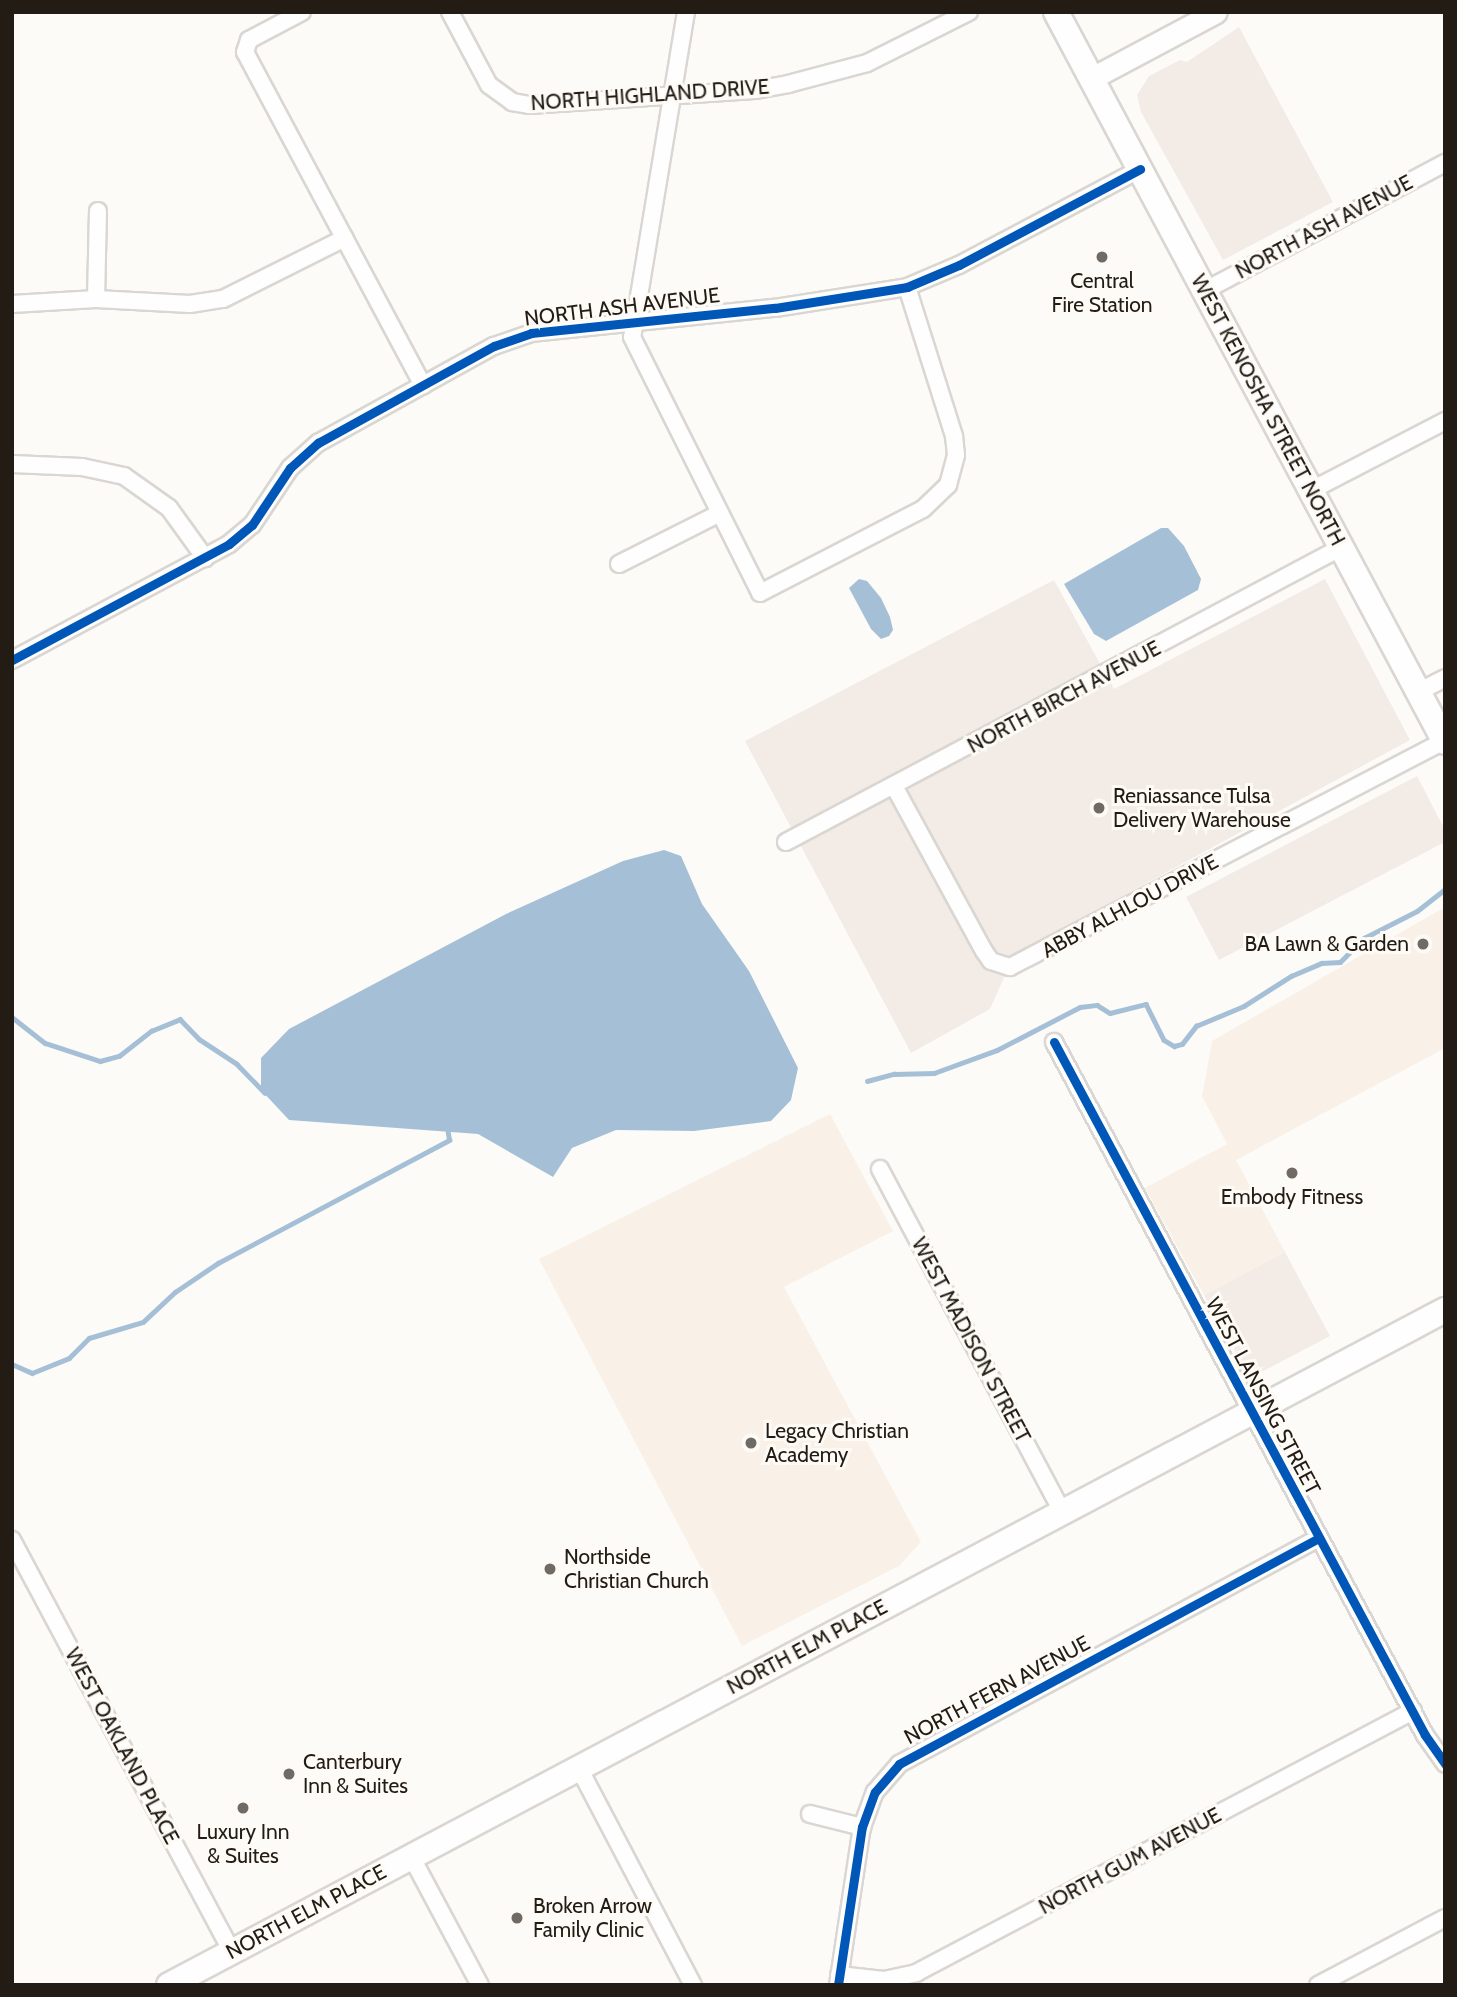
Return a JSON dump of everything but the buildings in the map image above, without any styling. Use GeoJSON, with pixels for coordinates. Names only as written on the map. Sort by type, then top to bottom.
{"type":"FeatureCollection","features":[{"type":"Feature","properties":{"kind":"main road","name":"WEST KENOSHA STREET NORTH"},"geometry":{"type":"LineString","coordinates":[[1056,12],[1444,741]]}},
{"type":"Feature","properties":{"kind":"main road"},"geometry":{"type":"LineString","coordinates":[[1092,78],[1216,12]]}},
{"type":"Feature","properties":{"kind":"main road","name":"NORTH ELM PLACE"},"geometry":{"type":"LineString","coordinates":[[169,1985],[1445,1310]]}},
{"type":"Feature","properties":{"kind":"street"},"geometry":{"type":"LineString","coordinates":[[302,12],[245,45],[245,52],[423,385]]}},
{"type":"Feature","properties":{"kind":"street","name":"NORTH HIGHLAND DRIVE"},"geometry":{"type":"LineString","coordinates":[[450,12],[489,85],[512,102],[672,97],[755,90],[846,69],[969,12]]}},
{"type":"Feature","properties":{"kind":"street"},"geometry":{"type":"LineString","coordinates":[[686,12],[634,323],[636,349],[760,593],[932,503],[948,485],[956,455],[954,436],[907,286]]}},
{"type":"Feature","properties":{"kind":"street","name":"NORTH ASH AVENUE"},"geometry":{"type":"LineString","coordinates":[[1204,291],[1445,163]]}},
{"type":"Feature","properties":{"kind":"street","name":"NORTH ASH AVENUE"},"geometry":{"type":"LineString","coordinates":[[12,660],[205,558],[252,525],[290,468],[318,443],[516,337],[837,300],[907,286],[959,265],[1140,169]]}},
{"type":"Feature","properties":{"kind":"street"},"geometry":{"type":"LineString","coordinates":[[96,299],[98,211]]}},
{"type":"Feature","properties":{"kind":"street"},"geometry":{"type":"LineString","coordinates":[[12,303],[96,299],[190,304],[223,299],[345,239]]}},
{"type":"Feature","properties":{"kind":"street"},"geometry":{"type":"LineString","coordinates":[[1310,491],[1445,421]]}},
{"type":"Feature","properties":{"kind":"street"},"geometry":{"type":"LineString","coordinates":[[12,464],[82,467],[124,476],[170,508],[205,558]]}},
{"type":"Feature","properties":{"kind":"street"},"geometry":{"type":"LineString","coordinates":[[619,564],[720,513]]}},
{"type":"Feature","properties":{"kind":"street","name":"NORTH BIRCH AVENUE"},"geometry":{"type":"LineString","coordinates":[[786,842],[1340,548]]}},
{"type":"Feature","properties":{"kind":"street"},"geometry":{"type":"LineString","coordinates":[[1418,692],[1445,678]]}},
{"type":"Feature","properties":{"kind":"street","name":"ABBY ALHLOU DRIVE"},"geometry":{"type":"LineString","coordinates":[[894,786],[990,961],[1010,967],[1444,741]]}},
{"type":"Feature","properties":{"kind":"street","name":"WEST LANSING STREET"},"geometry":{"type":"LineString","coordinates":[[1054,1042],[1413,1712],[1445,1764]]}},
{"type":"Feature","properties":{"kind":"street","name":"WEST MADISON STREET"},"geometry":{"type":"LineString","coordinates":[[880,1169],[1062,1512]]}},
{"type":"Feature","properties":{"kind":"street","name":"NORTH FERN AVENUE"},"geometry":{"type":"LineString","coordinates":[[838,1980],[862,1827],[881,1783],[918,1750],[1319,1538]]}},
{"type":"Feature","properties":{"kind":"street","name":"WEST OAKLAND PLACE"},"geometry":{"type":"LineString","coordinates":[[12,1540],[232,1952]]}},
{"type":"Feature","properties":{"kind":"street","name":"NORTH GUM AVENUE"},"geometry":{"type":"LineString","coordinates":[[838,1980],[884,1980],[916,1973],[1413,1712]]}},
{"type":"Feature","properties":{"kind":"street"},"geometry":{"type":"LineString","coordinates":[[579,1768],[693,1985]]}},
{"type":"Feature","properties":{"kind":"street"},"geometry":{"type":"LineString","coordinates":[[810,1814],[862,1827]]}},
{"type":"Feature","properties":{"kind":"street"},"geometry":{"type":"LineString","coordinates":[[411,1856],[480,1985]]}},
{"type":"Feature","properties":{"kind":"street"},"geometry":{"type":"LineString","coordinates":[[1318,1985],[1445,1918]]}},
{"type":"Feature","properties":{"kind":"shaded area"},"geometry":{"type":"Polygon","coordinates":[[[1239,27],[1333,202],[1223,260],[1141,112],[1137,95],[1149,76],[1180,60],[1187,62],[1239,27]]]}},
{"type":"Feature","properties":{"kind":"shaded area"},"geometry":{"type":"Polygon","coordinates":[[[1325,579],[1410,740],[1014,955],[990,1009],[911,1053],[745,741],[1054,580],[1114,689],[1325,579]]]}},
{"type":"Feature","properties":{"kind":"shaded area"},"geometry":{"type":"Polygon","coordinates":[[[1417,776],[1445,830],[1445,842],[1219,960],[1186,897],[1417,776]]]}},
{"type":"Feature","properties":{"kind":"shaded area"},"geometry":{"type":"Polygon","coordinates":[[[1445,907],[1445,1048],[1236,1160],[1285,1252],[1204,1295],[1145,1188],[1227,1144],[1202,1096],[1212,1041],[1445,907]]]}},
{"type":"Feature","properties":{"kind":"shaded area","name":"Legacy Christian Academy"},"geometry":{"type":"Polygon","coordinates":[[[830,1114],[893,1231],[784,1287],[921,1542],[899,1566],[742,1646],[539,1259],[830,1114]]]}},
{"type":"Feature","properties":{"kind":"shaded area"},"geometry":{"type":"Polygon","coordinates":[[[1285,1252],[1330,1336],[1250,1378],[1204,1295],[1285,1252]]]}},
{"type":"Feature","properties":{"kind":"water"},"geometry":{"type":"Polygon","coordinates":[[[1161,528],[1168,528],[1184,546],[1201,579],[1198,590],[1106,641],[1094,634],[1064,584],[1161,528]]]}},
{"type":"Feature","properties":{"kind":"water"},"geometry":{"type":"Polygon","coordinates":[[[859,579],[867,581],[881,598],[893,630],[889,636],[881,639],[871,629],[849,588],[859,579]]]}},
{"type":"Feature","properties":{"kind":"water"},"geometry":{"type":"Polygon","coordinates":[[[664,850],[681,856],[702,904],[749,971],[798,1068],[791,1100],[771,1121],[694,1131],[616,1130],[572,1148],[553,1177],[478,1134],[289,1120],[261,1090],[261,1058],[289,1029],[506,914],[623,861],[664,850]]]}},
{"type":"Feature","properties":{"kind":"waterway"},"geometry":{"type":"LineString","coordinates":[[867,1081],[894,1074],[934,1073],[997,1050],[1080,1007],[1097,1005],[1110,1013],[1146,1004],[1164,1040],[1174,1046],[1182,1044],[1196,1026],[1244,1006],[1291,976],[1321,963],[1340,962],[1364,938],[1417,911],[1445,889]]}},
{"type":"Feature","properties":{"kind":"waterway"},"geometry":{"type":"LineString","coordinates":[[12,1017],[45,1043],[100,1061],[119,1056],[151,1031],[180,1019],[199,1039],[237,1064],[265,1093]]}},
{"type":"Feature","properties":{"kind":"waterway"},"geometry":{"type":"LineString","coordinates":[[12,1364],[32,1373],[69,1358],[89,1338],[143,1322],[175,1292],[218,1263],[449,1140],[447,1127]]}},
{"type":"Feature","properties":{"kind":"cycle path"},"geometry":{"type":"LineString","coordinates":[[12,660],[229,544],[252,525],[290,468],[318,443],[494,346],[531,333],[775,308],[907,287],[959,265],[1140,169]]}},
{"type":"Feature","properties":{"kind":"cycle path"},"geometry":{"type":"LineString","coordinates":[[1054,1042],[1425,1735],[1445,1764]]}},
{"type":"Feature","properties":{"kind":"cycle path"},"geometry":{"type":"LineString","coordinates":[[838,1985],[862,1827],[875,1792],[899,1764],[1319,1538]]}},
{"type":"Feature","properties":{"kind":"place","name":"Central Fire Station"},"geometry":{"type":"Point","coordinates":[1102,257]}},
{"type":"Feature","properties":{"kind":"place","name":"Reniassance Tulsa Delivery Warehouse"},"geometry":{"type":"Point","coordinates":[1099,808]}},
{"type":"Feature","properties":{"kind":"place","name":"BA Lawn & Garden"},"geometry":{"type":"Point","coordinates":[1423,944]}},
{"type":"Feature","properties":{"kind":"place","name":"Embody Fitness"},"geometry":{"type":"Point","coordinates":[1292,1173]}},
{"type":"Feature","properties":{"kind":"place","name":"Legacy Christian Academy"},"geometry":{"type":"Point","coordinates":[751,1443]}},
{"type":"Feature","properties":{"kind":"place","name":"Northside Christian Church"},"geometry":{"type":"Point","coordinates":[550,1569]}},
{"type":"Feature","properties":{"kind":"place","name":"Canterbury Inn & Suites"},"geometry":{"type":"Point","coordinates":[289,1774]}},
{"type":"Feature","properties":{"kind":"place","name":"Luxury Inn & Suites"},"geometry":{"type":"Point","coordinates":[243,1808]}},
{"type":"Feature","properties":{"kind":"place","name":"Broken Arrow Family Clinic"},"geometry":{"type":"Point","coordinates":[517,1918]}}]}
